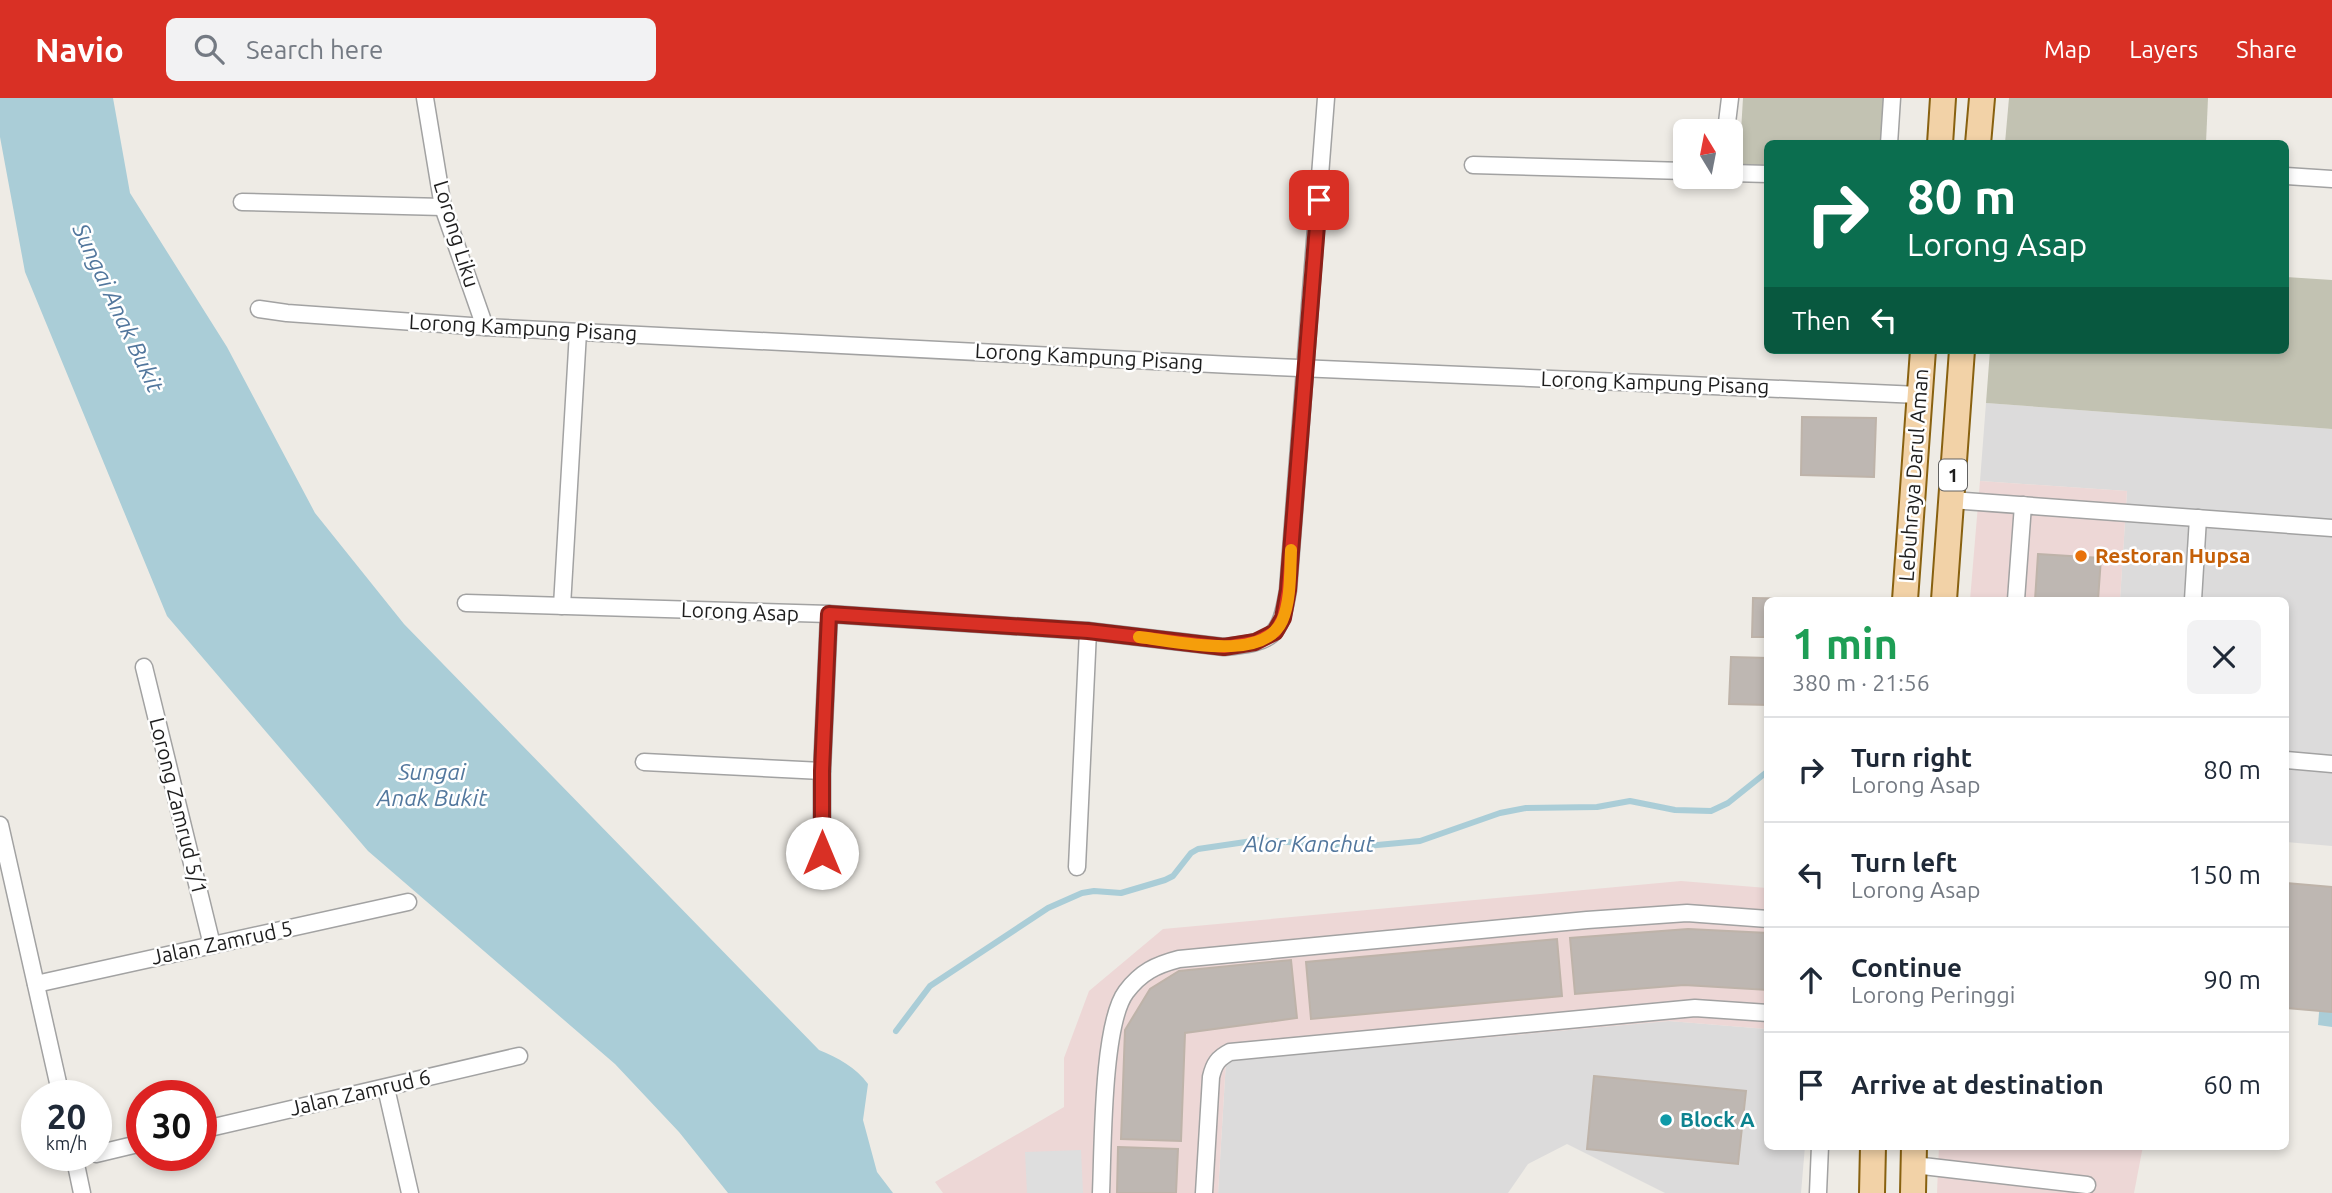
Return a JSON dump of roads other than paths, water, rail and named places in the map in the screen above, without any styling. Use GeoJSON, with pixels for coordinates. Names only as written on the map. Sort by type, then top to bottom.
{"type":"FeatureCollection","features":[{"type":"Feature","properties":{"kind":"main road"},"geometry":{"type":"LineString","coordinates":[[1940,140],[1943,98]]}},
{"type":"Feature","properties":{"kind":"main road"},"geometry":{"type":"LineString","coordinates":[[1978,140],[1982,98]]}},
{"type":"Feature","properties":{"kind":"main road","name":"Lebuhraya Darul Aman"},"geometry":{"type":"LineString","coordinates":[[1905,597],[1923,354]]}},
{"type":"Feature","properties":{"kind":"main road","name":"Lebuhraya Darul Aman"},"geometry":{"type":"LineString","coordinates":[[1944,597],[1962,354]]}},
{"type":"Feature","properties":{"kind":"main road"},"geometry":{"type":"LineString","coordinates":[[1872,1193],[1873,1150]]}},
{"type":"Feature","properties":{"kind":"main road"},"geometry":{"type":"LineString","coordinates":[[1913,1193],[1914,1156]]}},
{"type":"Feature","properties":{"kind":"street","name":"Lorong Liku"},"geometry":{"type":"LineString","coordinates":[[425,98],[443,207],[485,327]]}},
{"type":"Feature","properties":{"kind":"street"},"geometry":{"type":"LineString","coordinates":[[1306,368],[1326,98]]}},
{"type":"Feature","properties":{"kind":"street"},"geometry":{"type":"LineString","coordinates":[[1727,119],[1730,98]]}},
{"type":"Feature","properties":{"kind":"street"},"geometry":{"type":"LineString","coordinates":[[1889,140],[1892,98]]}},
{"type":"Feature","properties":{"kind":"street"},"geometry":{"type":"LineString","coordinates":[[1472,166],[1673,171]]}},
{"type":"Feature","properties":{"kind":"street"},"geometry":{"type":"LineString","coordinates":[[1743,173],[1764,174]]}},
{"type":"Feature","properties":{"kind":"street"},"geometry":{"type":"LineString","coordinates":[[2289,176],[2332,179]]}},
{"type":"Feature","properties":{"kind":"street"},"geometry":{"type":"LineString","coordinates":[[242,202],[443,207]]}},
{"type":"Feature","properties":{"kind":"street","name":"Lorong Kampung Pisang"},"geometry":{"type":"LineString","coordinates":[[259,309],[578,332],[1919,395]]}},
{"type":"Feature","properties":{"kind":"street"},"geometry":{"type":"LineString","coordinates":[[562,606],[578,332]]}},
{"type":"Feature","properties":{"kind":"street","name":"Lorong Asap"},"geometry":{"type":"LineString","coordinates":[[466,603],[829,614],[1088,631],[1224,647],[1255,642],[1275,632],[1283,618],[1288,590],[1306,368]]}},
{"type":"Feature","properties":{"kind":"street"},"geometry":{"type":"LineString","coordinates":[[1951,500],[2332,528]]}},
{"type":"Feature","properties":{"kind":"street"},"geometry":{"type":"LineString","coordinates":[[2016,597],[2023,505]]}},
{"type":"Feature","properties":{"kind":"street"},"geometry":{"type":"LineString","coordinates":[[2193,597],[2198,518]]}},
{"type":"Feature","properties":{"kind":"street"},"geometry":{"type":"LineString","coordinates":[[822,853],[822,771],[829,614]]}},
{"type":"Feature","properties":{"kind":"street"},"geometry":{"type":"LineString","coordinates":[[1077,867],[1088,631]]}},
{"type":"Feature","properties":{"kind":"street","name":"Lorong Zamrud 5/1"},"geometry":{"type":"LineString","coordinates":[[144,667],[212,945]]}},
{"type":"Feature","properties":{"kind":"street"},"geometry":{"type":"LineString","coordinates":[[2289,760],[2332,764]]}},
{"type":"Feature","properties":{"kind":"street"},"geometry":{"type":"LineString","coordinates":[[644,762],[822,771]]}},
{"type":"Feature","properties":{"kind":"street"},"geometry":{"type":"LineString","coordinates":[[0,825],[57,1080]]}},
{"type":"Feature","properties":{"kind":"street","name":"Jalan Zamrud 5"},"geometry":{"type":"LineString","coordinates":[[36,984],[408,902]]}},
{"type":"Feature","properties":{"kind":"street"},"geometry":{"type":"LineString","coordinates":[[1101,1193],[1111,1029],[1124,994],[1140,977],[1158,964],[1180,959],[1587,920],[1687,913],[1764,919]]}},
{"type":"Feature","properties":{"kind":"street"},"geometry":{"type":"LineString","coordinates":[[1204,1193],[1213,1066],[1220,1057],[1230,1052],[1695,1008],[1764,1013]]}},
{"type":"Feature","properties":{"kind":"street","name":"Jalan Zamrud 6"},"geometry":{"type":"LineString","coordinates":[[217,1126],[519,1056]]}},
{"type":"Feature","properties":{"kind":"street"},"geometry":{"type":"LineString","coordinates":[[386,1088],[410,1193]]}},
{"type":"Feature","properties":{"kind":"street"},"geometry":{"type":"LineString","coordinates":[[1818,1193],[1820,1150]]}},
{"type":"Feature","properties":{"kind":"street"},"geometry":{"type":"LineString","coordinates":[[1914,1156],[2087,1185]]}},
{"type":"Feature","properties":{"kind":"street"},"geometry":{"type":"LineString","coordinates":[[81,1171],[82,1193]]}},
{"type":"Feature","properties":{"kind":"water","name":"Sungai Anak Bukit"},"geometry":{"type":"Polygon","coordinates":[[[0,98],[113,98],[130,193],[227,347],[315,513],[404,624],[819,1050],[846,1064],[863,1078],[868,1084],[863,1120],[877,1172],[893,1193],[728,1193],[679,1132],[615,1064],[368,851],[167,616],[25,272],[0,137],[0,98]]]}},
{"type":"Feature","properties":{"kind":"water"},"geometry":{"type":"Polygon","coordinates":[[[2320,1001],[2332,1002],[2332,1027],[2318,1025],[2320,1001]]]}},
{"type":"Feature","properties":{"kind":"waterway","name":"Alor Kanchut"},"geometry":{"type":"LineString","coordinates":[[896,1031],[930,986],[1048,908],[1082,893],[1121,893],[1165,880],[1173,876],[1191,853],[1198,849],[1259,840],[1356,847],[1420,841],[1500,813],[1526,808],[1597,807],[1630,801],[1675,810],[1711,811],[1728,803],[1764,774]]}},
{"type":"Feature","properties":{"kind":"place","name":"Restoran Hupsa"},"geometry":{"type":"Point","coordinates":[2081,556]}},
{"type":"Feature","properties":{"kind":"place","name":"Block A"},"geometry":{"type":"Point","coordinates":[1666,1120]}}]}
